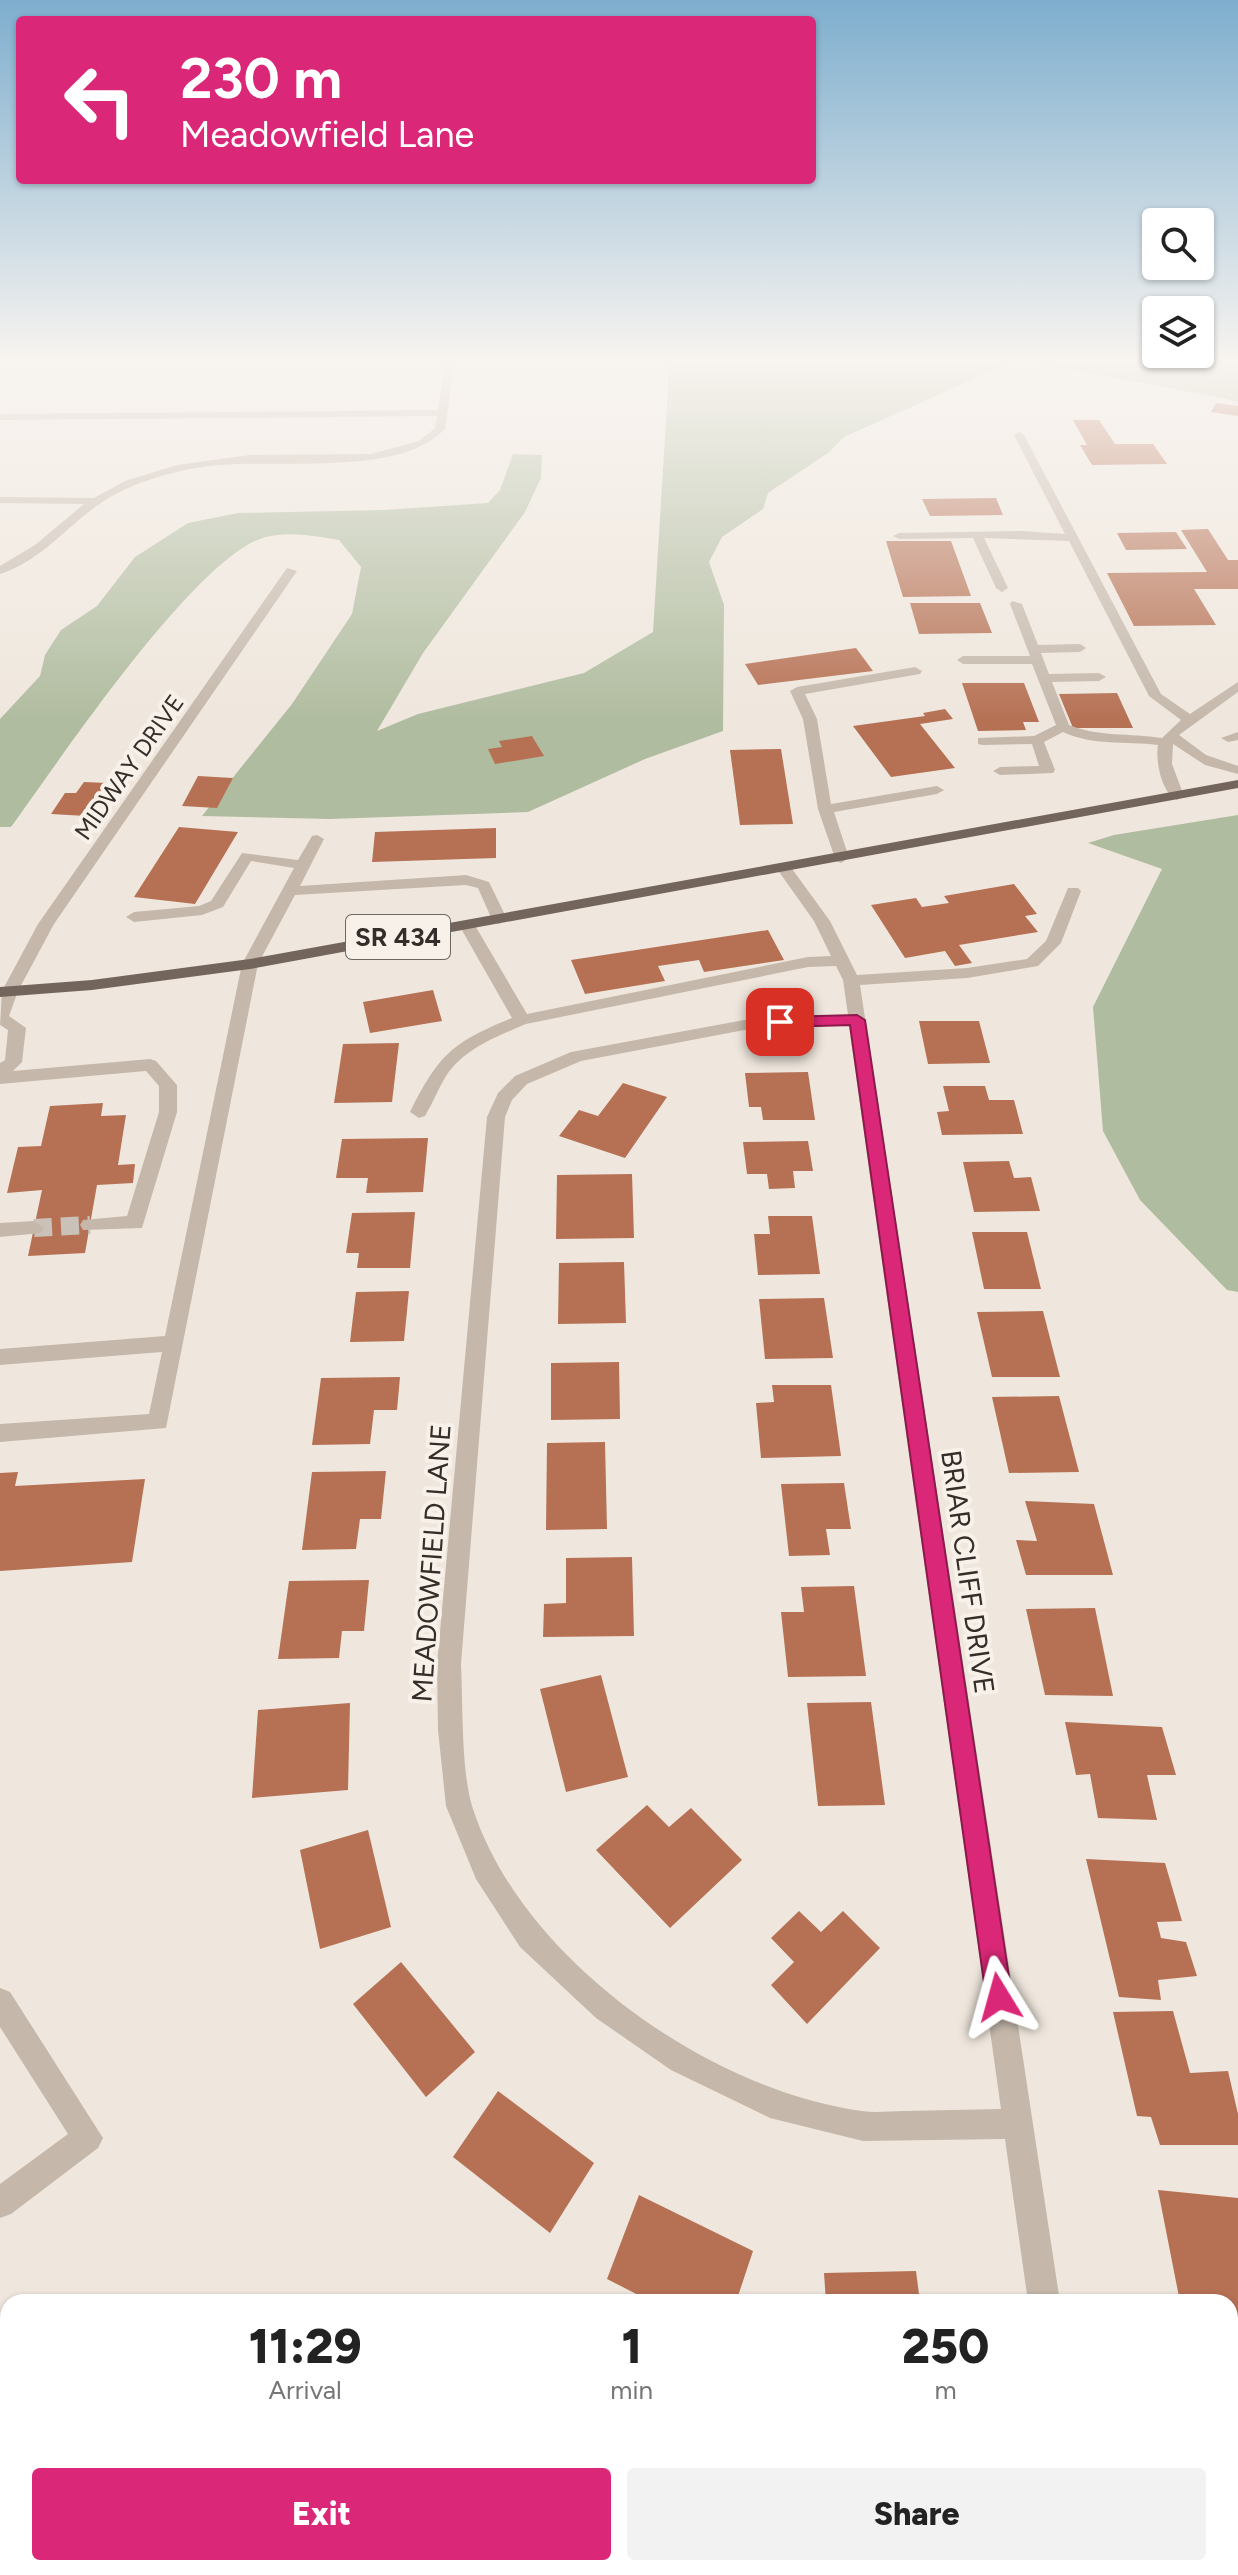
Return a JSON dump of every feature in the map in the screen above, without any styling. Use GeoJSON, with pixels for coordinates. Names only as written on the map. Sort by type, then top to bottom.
{"type":"FeatureCollection","features":[{"type":"Feature","properties":{"kind":"main road","name":"SR 434"},"geometry":{"type":"LineString","coordinates":[[5,992],[92,985],[250,964],[785,869],[1238,784]]}},
{"type":"Feature","properties":{"kind":"street"},"geometry":{"type":"LineString","coordinates":[[0,570],[17,564],[97,501],[137,481]]}},
{"type":"Feature","properties":{"kind":"street"},"geometry":{"type":"LineString","coordinates":[[1043,481],[1156,696],[1190,720]]}},
{"type":"Feature","properties":{"kind":"street"},"geometry":{"type":"LineString","coordinates":[[0,500],[97,501]]}},
{"type":"Feature","properties":{"kind":"street"},"geometry":{"type":"LineString","coordinates":[[977,535],[1002,588]]}},
{"type":"Feature","properties":{"kind":"street"},"geometry":{"type":"LineString","coordinates":[[899,536],[1073,538]]}},
{"type":"Feature","properties":{"kind":"street","name":"MIDWAY DRIVE"},"geometry":{"type":"LineString","coordinates":[[0,1019],[5,992],[46,924],[291,571]]}},
{"type":"Feature","properties":{"kind":"street"},"geometry":{"type":"LineString","coordinates":[[1016,604],[1063,727],[1088,738],[1168,738],[1203,759],[1238,770]]}},
{"type":"Feature","properties":{"kind":"street"},"geometry":{"type":"LineString","coordinates":[[963,660],[1080,648]]}},
{"type":"Feature","properties":{"kind":"street"},"geometry":{"type":"LineString","coordinates":[[841,858],[825,809],[810,719],[797,691],[915,671]]}},
{"type":"Feature","properties":{"kind":"street"},"geometry":{"type":"LineString","coordinates":[[1044,678],[1099,677]]}},
{"type":"Feature","properties":{"kind":"street"},"geometry":{"type":"LineString","coordinates":[[1177,796],[1163,757],[1168,738],[1238,686]]}},
{"type":"Feature","properties":{"kind":"street"},"geometry":{"type":"LineString","coordinates":[[983,741],[1037,740],[1063,727]]}},
{"type":"Feature","properties":{"kind":"street"},"geometry":{"type":"LineString","coordinates":[[1000,771],[1048,770],[1037,740]]}},
{"type":"Feature","properties":{"kind":"street"},"geometry":{"type":"LineString","coordinates":[[825,809],[937,790]]}},
{"type":"Feature","properties":{"kind":"street"},"geometry":{"type":"LineString","coordinates":[[0,1433],[158,1422],[250,964],[317,839]]}},
{"type":"Feature","properties":{"kind":"street"},"geometry":{"type":"LineString","coordinates":[[134,917],[202,910],[217,904],[247,856],[303,865]]}},
{"type":"Feature","properties":{"kind":"street","name":"BRIAR CLIFF DRIVE"},"geometry":{"type":"LineString","coordinates":[[785,869],[822,921],[847,970],[857,1020],[1043,2294]]}},
{"type":"Feature","properties":{"kind":"street"},"geometry":{"type":"LineString","coordinates":[[290,891],[466,880],[484,885],[499,919]]}},
{"type":"Feature","properties":{"kind":"street"},"geometry":{"type":"LineString","coordinates":[[419,1112],[439,1069],[467,1043],[522,1020],[808,962],[847,970],[967,973],[1032,963],[1053,943],[1073,891]]}},
{"type":"Feature","properties":{"kind":"street"},"geometry":{"type":"LineString","coordinates":[[467,925],[522,1020]]}},
{"type":"Feature","properties":{"kind":"street"},"geometry":{"type":"LineString","coordinates":[[0,1019],[17,1028],[13,1062],[0,1072]]}},
{"type":"Feature","properties":{"kind":"street","name":"MEADOWFIELD LANE"},"geometry":{"type":"LineString","coordinates":[[857,1020],[755,1023],[577,1056],[521,1080],[504,1097],[496,1117],[449,1664],[451,1730],[459,1806],[485,1870],[530,1937],[606,2008],[681,2060],[770,2103],[863,2126],[1018,2124]]}},
{"type":"Feature","properties":{"kind":"street"},"geometry":{"type":"LineString","coordinates":[[0,1078],[150,1065],[168,1085],[168,1112],[135,1223],[90,1225]]}},
{"type":"Feature","properties":{"kind":"street"},"geometry":{"type":"LineString","coordinates":[[0,1230],[34,1228]]}},
{"type":"Feature","properties":{"kind":"street"},"geometry":{"type":"LineString","coordinates":[[0,1357],[172,1343]]}},
{"type":"Feature","properties":{"kind":"street"},"geometry":{"type":"LineString","coordinates":[[0,2002],[88,2138],[0,2203]]}},
{"type":"Feature","properties":{"kind":"green space"},"geometry":{"type":"Polygon","coordinates":[[[503,481],[540,481],[525,512],[423,653],[377,731],[418,714],[584,673],[653,632],[662,481],[786,481],[768,493],[763,509],[722,537],[709,562],[724,605],[723,731],[645,759],[528,812],[330,819],[202,816],[292,704],[352,614],[361,567],[339,540],[284,534],[266,537],[237,552],[203,581],[167,620],[94,712],[11,827],[0,827],[0,719],[40,676],[45,655],[61,630],[97,606],[135,557],[188,523],[238,513],[384,510],[488,503],[500,490],[503,481]]]}},
{"type":"Feature","properties":{"kind":"green space"},"geometry":{"type":"Polygon","coordinates":[[[1238,815],[1238,1292],[1227,1290],[1140,1200],[1103,1131],[1093,1007],[1162,869],[1088,843],[1114,835],[1238,815]]]}},
{"type":"Feature","properties":{"kind":"building"},"geometry":{"type":"Polygon","coordinates":[[[996,498],[1003,515],[930,516],[922,499],[996,498]]]}},
{"type":"Feature","properties":{"kind":"building"},"geometry":{"type":"Polygon","coordinates":[[[1208,529],[1228,560],[1238,560],[1238,589],[1194,589],[1216,625],[1134,626],[1107,573],[1207,572],[1181,530],[1208,529]]]}},
{"type":"Feature","properties":{"kind":"building"},"geometry":{"type":"Polygon","coordinates":[[[1176,532],[1187,549],[1126,550],[1117,533],[1176,532]]]}},
{"type":"Feature","properties":{"kind":"building"},"geometry":{"type":"Polygon","coordinates":[[[886,541],[951,541],[971,596],[903,597],[886,541]]]}},
{"type":"Feature","properties":{"kind":"building"},"geometry":{"type":"Polygon","coordinates":[[[910,603],[980,603],[992,633],[919,634],[910,603]]]}},
{"type":"Feature","properties":{"kind":"building"},"geometry":{"type":"Polygon","coordinates":[[[856,648],[873,671],[758,685],[745,664],[856,648]]]}},
{"type":"Feature","properties":{"kind":"building"},"geometry":{"type":"Polygon","coordinates":[[[962,683],[1024,683],[1039,722],[1023,722],[1026,730],[978,731],[962,683]]]}},
{"type":"Feature","properties":{"kind":"building"},"geometry":{"type":"Polygon","coordinates":[[[1117,693],[1133,728],[1073,728],[1059,694],[1117,693]]]}},
{"type":"Feature","properties":{"kind":"building"},"geometry":{"type":"Polygon","coordinates":[[[945,709],[953,719],[920,724],[955,768],[891,777],[853,726],[925,716],[923,713],[945,709]]]}},
{"type":"Feature","properties":{"kind":"building"},"geometry":{"type":"Polygon","coordinates":[[[532,736],[544,756],[495,764],[488,749],[502,747],[499,741],[532,736]]]}},
{"type":"Feature","properties":{"kind":"building"},"geometry":{"type":"Polygon","coordinates":[[[781,749],[793,824],[740,825],[730,750],[781,749]]]}},
{"type":"Feature","properties":{"kind":"building"},"geometry":{"type":"Polygon","coordinates":[[[198,776],[233,778],[217,808],[182,806],[198,776]]]}},
{"type":"Feature","properties":{"kind":"building"},"geometry":{"type":"Polygon","coordinates":[[[84,782],[107,783],[86,816],[51,814],[65,793],[76,793],[84,782]]]}},
{"type":"Feature","properties":{"kind":"building"},"geometry":{"type":"Polygon","coordinates":[[[179,827],[238,832],[195,904],[134,897],[179,827]]]}},
{"type":"Feature","properties":{"kind":"building"},"geometry":{"type":"Polygon","coordinates":[[[496,828],[496,858],[372,862],[375,832],[496,828]]]}},
{"type":"Feature","properties":{"kind":"building"},"geometry":{"type":"Polygon","coordinates":[[[1014,884],[1037,914],[1025,916],[1038,932],[959,945],[972,963],[955,966],[945,951],[905,958],[871,905],[916,898],[922,907],[949,903],[944,896],[1014,884]]]}},
{"type":"Feature","properties":{"kind":"building"},"geometry":{"type":"Polygon","coordinates":[[[768,930],[784,960],[704,972],[699,960],[658,966],[665,981],[585,994],[571,960],[768,930]]]}},
{"type":"Feature","properties":{"kind":"building"},"geometry":{"type":"Polygon","coordinates":[[[433,990],[442,1021],[370,1033],[363,1002],[433,990]]]}},
{"type":"Feature","properties":{"kind":"building"},"geometry":{"type":"Polygon","coordinates":[[[919,1021],[979,1021],[990,1063],[928,1064],[919,1021]]]}},
{"type":"Feature","properties":{"kind":"building"},"geometry":{"type":"Polygon","coordinates":[[[399,1043],[392,1102],[334,1103],[343,1044],[399,1043]]]}},
{"type":"Feature","properties":{"kind":"building"},"geometry":{"type":"Polygon","coordinates":[[[808,1072],[815,1120],[763,1120],[761,1107],[749,1107],[745,1073],[808,1072]]]}},
{"type":"Feature","properties":{"kind":"building"},"geometry":{"type":"Polygon","coordinates":[[[623,1083],[667,1097],[625,1158],[559,1136],[579,1110],[598,1116],[623,1083]]]}},
{"type":"Feature","properties":{"kind":"building"},"geometry":{"type":"Polygon","coordinates":[[[943,1086],[985,1086],[989,1100],[1014,1100],[1023,1134],[942,1135],[937,1112],[949,1111],[943,1086]]]}},
{"type":"Feature","properties":{"kind":"building"},"geometry":{"type":"Polygon","coordinates":[[[103,1103],[101,1116],[126,1115],[118,1165],[135,1164],[133,1183],[97,1185],[85,1253],[28,1256],[42,1190],[7,1193],[18,1147],[41,1146],[50,1106],[103,1103]]]}},
{"type":"Feature","properties":{"kind":"building"},"geometry":{"type":"Polygon","coordinates":[[[428,1138],[423,1192],[366,1193],[368,1178],[336,1178],[342,1139],[428,1138]]]}},
{"type":"Feature","properties":{"kind":"building"},"geometry":{"type":"Polygon","coordinates":[[[808,1141],[813,1171],[793,1171],[795,1188],[769,1189],[767,1174],[747,1174],[743,1142],[808,1141]]]}},
{"type":"Feature","properties":{"kind":"building"},"geometry":{"type":"Polygon","coordinates":[[[1009,1161],[1014,1178],[1031,1177],[1040,1211],[974,1212],[963,1162],[1009,1161]]]}},
{"type":"Feature","properties":{"kind":"building"},"geometry":{"type":"Polygon","coordinates":[[[632,1174],[634,1238],[556,1239],[557,1175],[632,1174]]]}},
{"type":"Feature","properties":{"kind":"building"},"geometry":{"type":"Polygon","coordinates":[[[415,1212],[410,1268],[357,1268],[359,1253],[346,1253],[352,1213],[415,1212]]]}},
{"type":"Feature","properties":{"kind":"building"},"geometry":{"type":"Polygon","coordinates":[[[768,1216],[812,1216],[820,1274],[758,1275],[754,1234],[770,1234],[768,1216]]]}},
{"type":"Feature","properties":{"kind":"building"},"geometry":{"type":"Polygon","coordinates":[[[972,1232],[1027,1232],[1041,1289],[984,1289],[972,1232]]]}},
{"type":"Feature","properties":{"kind":"building"},"geometry":{"type":"Polygon","coordinates":[[[624,1262],[626,1323],[558,1324],[559,1263],[624,1262]]]}},
{"type":"Feature","properties":{"kind":"building"},"geometry":{"type":"Polygon","coordinates":[[[409,1291],[404,1341],[350,1342],[356,1292],[409,1291]]]}},
{"type":"Feature","properties":{"kind":"building"},"geometry":{"type":"Polygon","coordinates":[[[824,1298],[833,1358],[765,1359],[759,1299],[824,1298]]]}},
{"type":"Feature","properties":{"kind":"building"},"geometry":{"type":"Polygon","coordinates":[[[1043,1311],[1060,1377],[992,1377],[977,1312],[1043,1311]]]}},
{"type":"Feature","properties":{"kind":"building"},"geometry":{"type":"Polygon","coordinates":[[[619,1362],[620,1419],[551,1420],[551,1363],[619,1362]]]}},
{"type":"Feature","properties":{"kind":"building"},"geometry":{"type":"Polygon","coordinates":[[[400,1377],[397,1410],[374,1410],[370,1444],[312,1445],[321,1378],[400,1377]]]}},
{"type":"Feature","properties":{"kind":"building"},"geometry":{"type":"Polygon","coordinates":[[[772,1385],[831,1385],[841,1456],[761,1458],[756,1403],[774,1402],[772,1385]]]}},
{"type":"Feature","properties":{"kind":"building"},"geometry":{"type":"Polygon","coordinates":[[[1059,1396],[1079,1472],[1009,1473],[992,1397],[1059,1396]]]}},
{"type":"Feature","properties":{"kind":"building"},"geometry":{"type":"Polygon","coordinates":[[[605,1442],[607,1529],[546,1530],[547,1443],[605,1442]]]}},
{"type":"Feature","properties":{"kind":"building"},"geometry":{"type":"Polygon","coordinates":[[[386,1471],[381,1519],[360,1519],[356,1549],[302,1550],[312,1472],[386,1471]]]}},
{"type":"Feature","properties":{"kind":"building"},"geometry":{"type":"Polygon","coordinates":[[[18,1472],[15,1486],[145,1479],[132,1562],[0,1571],[0,1473],[18,1472]]]}},
{"type":"Feature","properties":{"kind":"building"},"geometry":{"type":"Polygon","coordinates":[[[844,1483],[851,1529],[826,1529],[830,1555],[789,1556],[781,1484],[844,1483]]]}},
{"type":"Feature","properties":{"kind":"building"},"geometry":{"type":"Polygon","coordinates":[[[1025,1501],[1094,1504],[1113,1575],[1026,1575],[1016,1540],[1037,1541],[1025,1501]]]}},
{"type":"Feature","properties":{"kind":"building"},"geometry":{"type":"Polygon","coordinates":[[[632,1557],[634,1636],[543,1637],[544,1604],[566,1603],[566,1558],[632,1557]]]}},
{"type":"Feature","properties":{"kind":"building"},"geometry":{"type":"Polygon","coordinates":[[[369,1580],[364,1631],[342,1631],[339,1658],[278,1659],[289,1581],[369,1580]]]}},
{"type":"Feature","properties":{"kind":"building"},"geometry":{"type":"Polygon","coordinates":[[[854,1586],[866,1676],[788,1677],[781,1612],[804,1612],[801,1587],[854,1586]]]}},
{"type":"Feature","properties":{"kind":"building"},"geometry":{"type":"Polygon","coordinates":[[[1095,1608],[1113,1696],[1045,1695],[1026,1609],[1095,1608]]]}},
{"type":"Feature","properties":{"kind":"building"},"geometry":{"type":"Polygon","coordinates":[[[601,1675],[628,1777],[566,1792],[540,1689],[601,1675]]]}},
{"type":"Feature","properties":{"kind":"building"},"geometry":{"type":"Polygon","coordinates":[[[871,1702],[885,1805],[818,1806],[807,1703],[871,1702]]]}},
{"type":"Feature","properties":{"kind":"building"},"geometry":{"type":"Polygon","coordinates":[[[350,1703],[348,1790],[252,1798],[258,1710],[350,1703]]]}},
{"type":"Feature","properties":{"kind":"building"},"geometry":{"type":"Polygon","coordinates":[[[1065,1722],[1162,1727],[1176,1775],[1147,1775],[1157,1820],[1098,1818],[1090,1774],[1076,1775],[1065,1722]]]}},
{"type":"Feature","properties":{"kind":"building"},"geometry":{"type":"Polygon","coordinates":[[[647,1805],[669,1827],[691,1808],[742,1860],[670,1928],[596,1850],[647,1805]]]}},
{"type":"Feature","properties":{"kind":"building"},"geometry":{"type":"Polygon","coordinates":[[[368,1830],[391,1927],[320,1949],[300,1850],[368,1830]]]}},
{"type":"Feature","properties":{"kind":"building"},"geometry":{"type":"Polygon","coordinates":[[[1086,1859],[1165,1863],[1182,1921],[1157,1922],[1161,1938],[1186,1942],[1197,1976],[1158,1980],[1161,2000],[1119,1997],[1086,1859]]]}},
{"type":"Feature","properties":{"kind":"building"},"geometry":{"type":"Polygon","coordinates":[[[799,1911],[821,1932],[843,1911],[880,1948],[807,2024],[771,1985],[794,1962],[771,1938],[799,1911]]]}},
{"type":"Feature","properties":{"kind":"building"},"geometry":{"type":"Polygon","coordinates":[[[401,1962],[475,2052],[426,2097],[353,2004],[401,1962]]]}},
{"type":"Feature","properties":{"kind":"building"},"geometry":{"type":"Polygon","coordinates":[[[1173,2011],[1190,2073],[1228,2071],[1238,2114],[1238,2145],[1160,2145],[1151,2117],[1137,2116],[1113,2012],[1173,2011]]]}},
{"type":"Feature","properties":{"kind":"building"},"geometry":{"type":"Polygon","coordinates":[[[498,2091],[594,2163],[550,2233],[453,2157],[498,2091]]]}},
{"type":"Feature","properties":{"kind":"building"},"geometry":{"type":"Polygon","coordinates":[[[1158,2190],[1238,2198],[1238,2294],[1178,2294],[1158,2190]]]}},
{"type":"Feature","properties":{"kind":"building"},"geometry":{"type":"Polygon","coordinates":[[[639,2195],[753,2251],[739,2294],[636,2294],[607,2279],[639,2195]]]}},
{"type":"Feature","properties":{"kind":"building"},"geometry":{"type":"Polygon","coordinates":[[[916,2271],[919,2294],[825,2294],[824,2273],[916,2271]]]}},
{"type":"Feature","properties":{"kind":"tunnel"},"geometry":{"type":"LineString","coordinates":[[34,1228],[90,1225]]}},
{"type":"Feature","properties":{"kind":"route"},"geometry":{"type":"LineString","coordinates":[[780,1022],[857,1020],[999,1997]]}}]}
